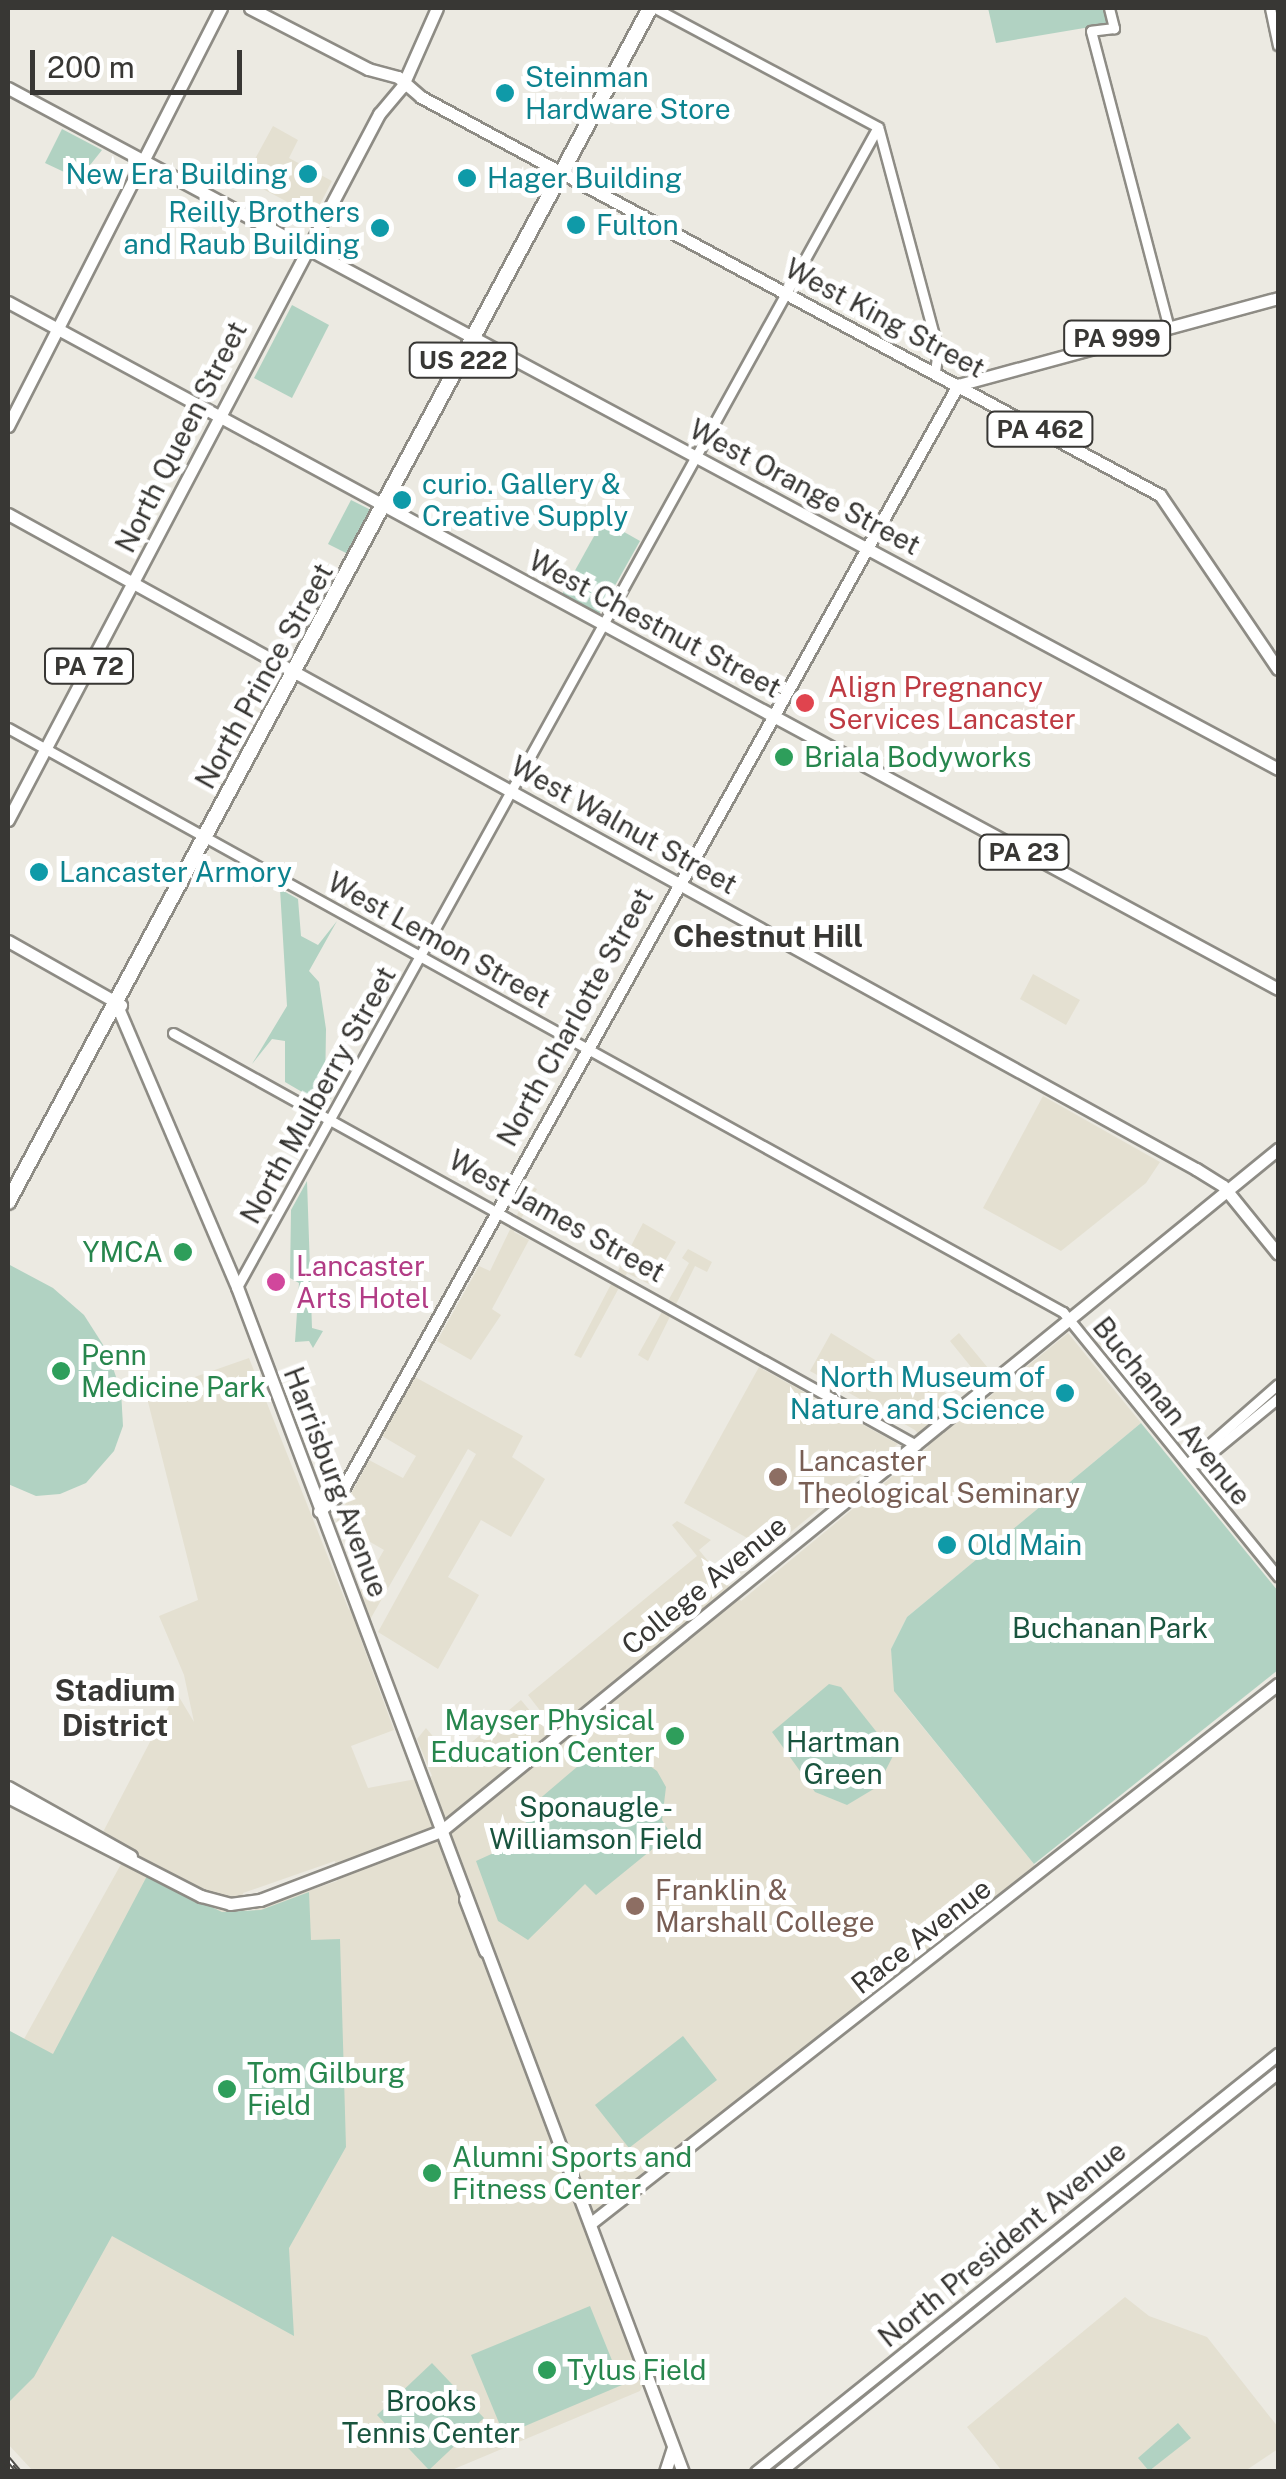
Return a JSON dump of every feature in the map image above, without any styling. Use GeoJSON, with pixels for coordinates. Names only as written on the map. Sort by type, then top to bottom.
{"type":"FeatureCollection","features":[{"type":"Feature","properties":{"kind":"highway","name":"US 222"},"geometry":{"type":"LineString","coordinates":[[563,174],[653,8]]}},
{"type":"Feature","properties":{"kind":"highway","name":"North Prince Street"},"geometry":{"type":"LineString","coordinates":[[8,1202],[563,174]]}},
{"type":"Feature","properties":{"kind":"main road"},"geometry":{"type":"LineString","coordinates":[[8,426],[221,8]]}},
{"type":"Feature","properties":{"kind":"main road","name":"PA 462"},"geometry":{"type":"LineString","coordinates":[[250,8],[404,81]]}},
{"type":"Feature","properties":{"kind":"main road","name":"PA 72"},"geometry":{"type":"LineString","coordinates":[[404,81],[436,8]]}},
{"type":"Feature","properties":{"kind":"main road","name":"West King Street"},"geometry":{"type":"LineString","coordinates":[[404,81],[421,97],[1160,494],[1278,669]]}},
{"type":"Feature","properties":{"kind":"main road","name":"North Queen Street"},"geometry":{"type":"LineString","coordinates":[[8,820],[379,114],[404,81]]}},
{"type":"Feature","properties":{"kind":"main road","name":"West Orange Street"},"geometry":{"type":"LineString","coordinates":[[8,88],[1278,769]]}},
{"type":"Feature","properties":{"kind":"main road","name":"PA 999"},"geometry":{"type":"LineString","coordinates":[[958,385],[1278,298]]}},
{"type":"Feature","properties":{"kind":"main road","name":"PA 23"},"geometry":{"type":"LineString","coordinates":[[8,302],[220,417]]}},
{"type":"Feature","properties":{"kind":"main road","name":"North Charlotte Street"},"geometry":{"type":"LineString","coordinates":[[320,1511],[338,1498],[770,715],[958,385]]}},
{"type":"Feature","properties":{"kind":"main road","name":"West Chestnut Street"},"geometry":{"type":"LineString","coordinates":[[220,417],[1278,990]]}},
{"type":"Feature","properties":{"kind":"main road","name":"West Walnut Street"},"geometry":{"type":"LineString","coordinates":[[8,514],[1228,1191],[1278,1254]]}},
{"type":"Feature","properties":{"kind":"main road"},"geometry":{"type":"LineString","coordinates":[[8,941],[115,1001]]}},
{"type":"Feature","properties":{"kind":"main road","name":"Harrisburg Avenue"},"geometry":{"type":"LineString","coordinates":[[115,1001],[158,1088],[236,1287],[684,2472]]}},
{"type":"Feature","properties":{"kind":"main road","name":"College Avenue"},"geometry":{"type":"LineString","coordinates":[[138,1862],[201,1896],[244,1903],[441,1831],[1278,1149]]}},
{"type":"Feature","properties":{"kind":"main road","name":"Race Avenue"},"geometry":{"type":"LineString","coordinates":[[591,2223],[1278,1684]]}},
{"type":"Feature","properties":{"kind":"main road"},"geometry":{"type":"LineString","coordinates":[[8,1787],[104,1836],[138,1862]]}},
{"type":"Feature","properties":{"kind":"main road"},"geometry":{"type":"LineString","coordinates":[[8,1797],[138,1862]]}},
{"type":"Feature","properties":{"kind":"main road","name":"North President Avenue"},"geometry":{"type":"LineString","coordinates":[[756,2472],[1278,2054]]}},
{"type":"Feature","properties":{"kind":"main road","name":"North President Avenue"},"geometry":{"type":"LineString","coordinates":[[779,2472],[1278,2072]]}},
{"type":"Feature","properties":{"kind":"main road"},"geometry":{"type":"LineString","coordinates":[[665,2472],[673,2444]]}},
{"type":"Feature","properties":{"kind":"street"},"geometry":{"type":"LineString","coordinates":[[653,8],[878,128],[938,350],[935,372]]}},
{"type":"Feature","properties":{"kind":"street"},"geometry":{"type":"LineString","coordinates":[[1109,8],[1114,28],[1091,31],[1168,325]]}},
{"type":"Feature","properties":{"kind":"street"},"geometry":{"type":"LineString","coordinates":[[1270,8],[1278,44]]}},
{"type":"Feature","properties":{"kind":"street","name":"North Mulberry Street"},"geometry":{"type":"LineString","coordinates":[[236,1287],[878,128]]}},
{"type":"Feature","properties":{"kind":"street","name":"West Lemon Street"},"geometry":{"type":"LineString","coordinates":[[8,728],[587,1047],[1069,1320]]}},
{"type":"Feature","properties":{"kind":"street","name":"West James Street"},"geometry":{"type":"LineString","coordinates":[[173,1033],[916,1445]]}},
{"type":"Feature","properties":{"kind":"street","name":"Buchanan Avenue"},"geometry":{"type":"LineString","coordinates":[[1069,1320],[1278,1577]]}},
{"type":"Feature","properties":{"kind":"street"},"geometry":{"type":"LineString","coordinates":[[1187,1464],[1278,1384]]}},
{"type":"Feature","properties":{"kind":"street"},"geometry":{"type":"LineString","coordinates":[[1187,1464],[1198,1464],[1278,1398]]}},
{"type":"Feature","properties":{"kind":"shaded area"},"geometry":{"type":"Polygon","coordinates":[[[273,126],[298,140],[289,158],[332,181],[314,216],[244,179],[273,126]]]}},
{"type":"Feature","properties":{"kind":"shaded area"},"geometry":{"type":"Polygon","coordinates":[[[1033,974],[1080,1000],[1066,1025],[1020,999],[1033,974]]]}},
{"type":"Feature","properties":{"kind":"shaded area"},"geometry":{"type":"Polygon","coordinates":[[[1043,1096],[1160,1162],[1146,1183],[1061,1251],[983,1208],[1043,1096]]]}},
{"type":"Feature","properties":{"kind":"shaded area"},"geometry":{"type":"Polygon","coordinates":[[[531,1186],[537,1189],[514,1232],[529,1240],[492,1309],[501,1315],[471,1360],[437,1341],[479,1266],[490,1271],[531,1186]]]}},
{"type":"Feature","properties":{"kind":"shaded area"},"geometry":{"type":"Polygon","coordinates":[[[643,1223],[676,1242],[651,1285],[627,1273],[581,1358],[574,1355],[643,1223]]]}},
{"type":"Feature","properties":{"kind":"shaded area"},"geometry":{"type":"Polygon","coordinates":[[[688,1249],[712,1262],[707,1272],[695,1266],[648,1361],[638,1355],[689,1263],[682,1258],[688,1249]]]}},
{"type":"Feature","properties":{"kind":"shaded area","name":"Franklin & Marshall College"},"geometry":{"type":"Polygon","coordinates":[[[831,1333],[916,1385],[927,1375],[968,1415],[993,1394],[950,1341],[959,1333],[1003,1386],[1068,1333],[1141,1423],[907,1617],[891,1649],[900,1699],[1034,1864],[1035,1877],[591,2223],[648,2376],[640,2391],[447,2472],[33,2471],[8,2444],[8,2030],[24,2039],[130,1848],[103,1832],[176,1692],[194,1722],[184,1675],[159,1616],[198,1600],[146,1394],[249,1358],[349,1610],[384,1550],[336,1522],[369,1460],[403,1478],[416,1456],[382,1436],[415,1377],[523,1436],[512,1457],[545,1479],[511,1537],[481,1520],[448,1577],[479,1595],[438,1669],[378,1632],[476,1454],[468,1449],[360,1637],[394,1730],[351,1746],[368,1788],[432,1776],[417,1739],[426,1728],[452,1759],[521,1700],[546,1730],[552,1726],[528,1695],[697,1556],[672,1525],[677,1521],[711,1540],[699,1550],[741,1601],[928,1447],[915,1430],[810,1371],[831,1333]],[[335,1861],[243,1893],[247,1912],[337,1881],[335,1861]]]}},
{"type":"Feature","properties":{"kind":"shaded area","name":"Lancaster Theological Seminary"},"geometry":{"type":"Polygon","coordinates":[[[759,1367],[898,1444],[769,1550],[684,1503],[759,1367]]]}},
{"type":"Feature","properties":{"kind":"shaded area"},"geometry":{"type":"Polygon","coordinates":[[[1125,2297],[1149,2316],[1207,2337],[1278,2427],[1278,2449],[1245,2471],[1002,2471],[967,2427],[1125,2297]]]}},
{"type":"Feature","properties":{"kind":"green space"},"geometry":{"type":"Polygon","coordinates":[[[988,8],[1104,8],[1108,24],[996,43],[988,8]]]}},
{"type":"Feature","properties":{"kind":"green space"},"geometry":{"type":"Polygon","coordinates":[[[62,129],[102,150],[79,179],[45,163],[62,129]]]}},
{"type":"Feature","properties":{"kind":"green space"},"geometry":{"type":"Polygon","coordinates":[[[292,305],[329,325],[292,398],[254,378],[292,305]]]}},
{"type":"Feature","properties":{"kind":"green space"},"geometry":{"type":"Polygon","coordinates":[[[351,500],[371,510],[348,554],[328,544],[351,500]]]}},
{"type":"Feature","properties":{"kind":"green space"},"geometry":{"type":"Polygon","coordinates":[[[603,520],[640,541],[599,614],[562,594],[603,520]]]}},
{"type":"Feature","properties":{"kind":"green space"},"geometry":{"type":"Polygon","coordinates":[[[280,889],[298,899],[301,936],[318,945],[337,921],[309,971],[319,982],[326,1029],[325,1092],[332,1096],[326,1106],[285,1082],[285,1041],[272,1039],[252,1064],[287,1006],[280,889]]]}},
{"type":"Feature","properties":{"kind":"green space"},"geometry":{"type":"Polygon","coordinates":[[[307,1181],[312,1328],[323,1331],[313,1348],[309,1341],[295,1342],[299,1283],[290,1278],[291,1210],[307,1181]]]}},
{"type":"Feature","properties":{"kind":"green space","name":"Penn Medicine Park"},"geometry":{"type":"Polygon","coordinates":[[[8,1264],[53,1288],[84,1315],[107,1351],[121,1391],[123,1426],[114,1451],[86,1483],[60,1494],[36,1496],[8,1484],[8,1264]]]}},
{"type":"Feature","properties":{"kind":"green space","name":"Buchanan Park"},"geometry":{"type":"Polygon","coordinates":[[[1141,1423],[1278,1591],[1278,1670],[1034,1864],[894,1691],[891,1649],[907,1617],[1141,1423]]]}},
{"type":"Feature","properties":{"kind":"green space","name":"Hartman Green"},"geometry":{"type":"Polygon","coordinates":[[[829,1684],[841,1687],[894,1754],[877,1787],[847,1805],[815,1792],[772,1732],[829,1684]]]}},
{"type":"Feature","properties":{"kind":"green space","name":"Sponaugle - Williamson Field"},"geometry":{"type":"Polygon","coordinates":[[[611,1754],[636,1756],[657,1771],[666,1787],[662,1820],[671,1834],[596,1895],[585,1884],[528,1940],[498,1921],[476,1861],[498,1851],[541,1807],[537,1801],[591,1755],[596,1760],[611,1754]]]}},
{"type":"Feature","properties":{"kind":"green space"},"geometry":{"type":"Polygon","coordinates":[[[147,1876],[222,1912],[261,1910],[309,1892],[311,1940],[340,1939],[346,2147],[289,2248],[294,2336],[112,2236],[34,2377],[8,2403],[8,2030],[53,2054],[147,1876]]]}},
{"type":"Feature","properties":{"kind":"green space"},"geometry":{"type":"Polygon","coordinates":[[[683,2036],[717,2080],[629,2148],[595,2105],[683,2036]]]}},
{"type":"Feature","properties":{"kind":"green space","name":"Tylus Field"},"geometry":{"type":"Polygon","coordinates":[[[590,2306],[622,2385],[504,2435],[471,2355],[590,2306]]]}},
{"type":"Feature","properties":{"kind":"green space","name":"Brooks Tennis Center"},"geometry":{"type":"Polygon","coordinates":[[[432,2363],[484,2418],[429,2470],[377,2415],[432,2363]]]}},
{"type":"Feature","properties":{"kind":"green space"},"geometry":{"type":"Polygon","coordinates":[[[1178,2423],[1191,2438],[1149,2471],[1138,2458],[1178,2423]]]}},
{"type":"Feature","properties":{"kind":"railway"},"geometry":{"type":"LineString","coordinates":[[8,2459],[19,2472]]}},
{"type":"Feature","properties":{"kind":"place","name":"Steinman Hardware Store"},"geometry":{"type":"Point","coordinates":[505,93]}},
{"type":"Feature","properties":{"kind":"place","name":"New Era Building"},"geometry":{"type":"Point","coordinates":[308,174]}},
{"type":"Feature","properties":{"kind":"place","name":"Hager Building"},"geometry":{"type":"Point","coordinates":[467,178]}},
{"type":"Feature","properties":{"kind":"place","name":"Fulton"},"geometry":{"type":"Point","coordinates":[576,225]}},
{"type":"Feature","properties":{"kind":"place","name":"Reilly Brothers and Raub Building"},"geometry":{"type":"Point","coordinates":[380,228]}},
{"type":"Feature","properties":{"kind":"place","name":"curio. Gallery & Creative Supply"},"geometry":{"type":"Point","coordinates":[402,500]}},
{"type":"Feature","properties":{"kind":"place","name":"Align Pregnancy Services Lancaster"},"geometry":{"type":"Point","coordinates":[805,703]}},
{"type":"Feature","properties":{"kind":"place","name":"Briala Bodyworks"},"geometry":{"type":"Point","coordinates":[784,757]}},
{"type":"Feature","properties":{"kind":"place","name":"Lancaster Armory"},"geometry":{"type":"Point","coordinates":[39,872]}},
{"type":"Feature","properties":{"kind":"place","name":"YMCA"},"geometry":{"type":"Point","coordinates":[183,1252]}},
{"type":"Feature","properties":{"kind":"place","name":"Lancaster Arts Hotel"},"geometry":{"type":"Point","coordinates":[276,1282]}},
{"type":"Feature","properties":{"kind":"place","name":"Penn Medicine Park"},"geometry":{"type":"Point","coordinates":[61,1371]}},
{"type":"Feature","properties":{"kind":"place","name":"North Museum of Nature and Science"},"geometry":{"type":"Point","coordinates":[1065,1393]}},
{"type":"Feature","properties":{"kind":"place","name":"Lancaster Theological Seminary"},"geometry":{"type":"Point","coordinates":[778,1477]}},
{"type":"Feature","properties":{"kind":"place","name":"Old Main"},"geometry":{"type":"Point","coordinates":[947,1545]}},
{"type":"Feature","properties":{"kind":"place","name":"Mayser Physical Education Center"},"geometry":{"type":"Point","coordinates":[675,1736]}},
{"type":"Feature","properties":{"kind":"place","name":"Franklin & Marshall College"},"geometry":{"type":"Point","coordinates":[635,1906]}},
{"type":"Feature","properties":{"kind":"place","name":"Tom Gilburg Field"},"geometry":{"type":"Point","coordinates":[227,2089]}},
{"type":"Feature","properties":{"kind":"place","name":"Alumni Sports and Fitness Center"},"geometry":{"type":"Point","coordinates":[432,2173]}},
{"type":"Feature","properties":{"kind":"place","name":"Tylus Field"},"geometry":{"type":"Point","coordinates":[547,2370]}},
{"type":"Feature","properties":{"kind":"district","name":"Chestnut Hill"},"geometry":{"type":"Point","coordinates":[768,936]}},
{"type":"Feature","properties":{"kind":"district","name":"Stadium District"},"geometry":{"type":"Point","coordinates":[115,1707]}}]}
